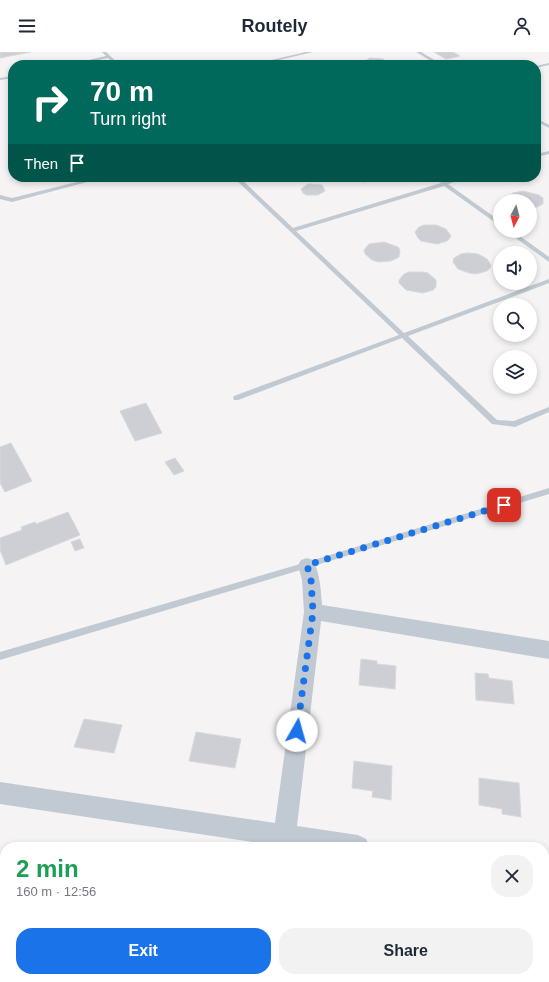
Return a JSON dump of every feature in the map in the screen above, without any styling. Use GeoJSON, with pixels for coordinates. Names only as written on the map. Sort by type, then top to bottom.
{"type":"FeatureCollection","features":[{"type":"Feature","properties":{"kind":"street"},"geometry":{"type":"LineString","coordinates":[[0,793],[283,842],[313,612],[311,580],[307,565]]}},
{"type":"Feature","properties":{"kind":"street"},"geometry":{"type":"LineString","coordinates":[[313,612],[549,650]]}},
{"type":"Feature","properties":{"kind":"lane"},"geometry":{"type":"LineString","coordinates":[[104,52],[112,60]]}},
{"type":"Feature","properties":{"kind":"lane"},"geometry":{"type":"LineString","coordinates":[[274,60],[310,52]]}},
{"type":"Feature","properties":{"kind":"lane"},"geometry":{"type":"LineString","coordinates":[[418,52],[432,60]]}},
{"type":"Feature","properties":{"kind":"lane"},"geometry":{"type":"LineString","coordinates":[[94,60],[109,57]]}},
{"type":"Feature","properties":{"kind":"lane"},"geometry":{"type":"LineString","coordinates":[[0,198],[12,200],[83,182]]}},
{"type":"Feature","properties":{"kind":"lane"},"geometry":{"type":"LineString","coordinates":[[241,182],[495,422],[515,424],[549,409]]}},
{"type":"Feature","properties":{"kind":"lane"},"geometry":{"type":"LineString","coordinates":[[441,182],[493,219]]}},
{"type":"Feature","properties":{"kind":"lane"},"geometry":{"type":"LineString","coordinates":[[292,230],[451,182]]}},
{"type":"Feature","properties":{"kind":"lane"},"geometry":{"type":"LineString","coordinates":[[519,238],[549,260]]}},
{"type":"Feature","properties":{"kind":"lane"},"geometry":{"type":"LineString","coordinates":[[236,398],[549,281]]}},
{"type":"Feature","properties":{"kind":"lane"},"geometry":{"type":"LineString","coordinates":[[0,656],[307,565],[549,491]]}},
{"type":"Feature","properties":{"kind":"building"},"geometry":{"type":"Polygon","coordinates":[[[0,52],[31,52],[0,58],[0,52]]]}},
{"type":"Feature","properties":{"kind":"building"},"geometry":{"type":"Polygon","coordinates":[[[434,52],[453,52],[460,56],[446,59],[434,52]]]}},
{"type":"Feature","properties":{"kind":"building"},"geometry":{"type":"Polygon","coordinates":[[[370,58],[384,60],[367,60],[370,58]]]}},
{"type":"Feature","properties":{"kind":"building"},"geometry":{"type":"Polygon","coordinates":[[[308,184],[322,185],[325,191],[318,195],[306,195],[301,189],[308,184]]]}},
{"type":"Feature","properties":{"kind":"building"},"geometry":{"type":"Polygon","coordinates":[[[523,191],[535,194],[512,194],[523,191]]]}},
{"type":"Feature","properties":{"kind":"building"},"geometry":{"type":"Polygon","coordinates":[[[537,194],[543,198],[543,204],[537,207],[537,194]]]}},
{"type":"Feature","properties":{"kind":"building"},"geometry":{"type":"Polygon","coordinates":[[[424,225],[436,225],[446,229],[451,236],[447,241],[437,244],[421,241],[415,232],[419,227],[424,225]]]}},
{"type":"Feature","properties":{"kind":"building"},"geometry":{"type":"Polygon","coordinates":[[[384,242],[398,247],[400,250],[399,257],[391,261],[378,262],[372,260],[365,254],[364,250],[369,244],[384,242]]]}},
{"type":"Feature","properties":{"kind":"building"},"geometry":{"type":"Polygon","coordinates":[[[461,254],[478,254],[487,259],[491,265],[490,268],[487,271],[476,274],[458,269],[453,262],[454,258],[461,254]]]}},
{"type":"Feature","properties":{"kind":"building"},"geometry":{"type":"Polygon","coordinates":[[[409,272],[428,273],[436,280],[436,287],[433,290],[423,293],[406,290],[399,283],[399,280],[404,274],[409,272]]]}},
{"type":"Feature","properties":{"kind":"building"},"geometry":{"type":"Polygon","coordinates":[[[146,403],[162,433],[135,441],[120,411],[146,403]]]}},
{"type":"Feature","properties":{"kind":"building"},"geometry":{"type":"Polygon","coordinates":[[[11,443],[32,481],[5,492],[0,483],[0,447],[11,443]]]}},
{"type":"Feature","properties":{"kind":"building"},"geometry":{"type":"Polygon","coordinates":[[[175,458],[184,471],[174,475],[165,462],[175,458]]]}},
{"type":"Feature","properties":{"kind":"building"},"geometry":{"type":"Polygon","coordinates":[[[68,512],[80,535],[6,565],[0,550],[0,538],[22,530],[21,527],[35,522],[36,524],[68,512]]]}},
{"type":"Feature","properties":{"kind":"building"},"geometry":{"type":"Polygon","coordinates":[[[80,539],[84,548],[75,551],[71,542],[80,539]]]}},
{"type":"Feature","properties":{"kind":"building"},"geometry":{"type":"Polygon","coordinates":[[[361,659],[377,661],[377,664],[396,666],[395,689],[359,685],[361,659]]]}},
{"type":"Feature","properties":{"kind":"building"},"geometry":{"type":"Polygon","coordinates":[[[475,673],[488,674],[489,678],[512,681],[514,704],[476,700],[475,673]]]}},
{"type":"Feature","properties":{"kind":"building"},"geometry":{"type":"Polygon","coordinates":[[[84,719],[122,725],[114,753],[74,747],[84,719]]]}},
{"type":"Feature","properties":{"kind":"building"},"geometry":{"type":"Polygon","coordinates":[[[196,732],[241,739],[235,768],[189,761],[196,732]]]}},
{"type":"Feature","properties":{"kind":"building"},"geometry":{"type":"Polygon","coordinates":[[[354,761],[392,766],[391,800],[372,797],[373,791],[352,788],[354,761]]]}},
{"type":"Feature","properties":{"kind":"building"},"geometry":{"type":"Polygon","coordinates":[[[479,778],[519,783],[521,817],[502,814],[502,809],[479,805],[479,778]]]}},
{"type":"Feature","properties":{"kind":"route"},"geometry":{"type":"LineString","coordinates":[[297,731],[313,612],[311,580],[307,565],[504,505]]}}]}
